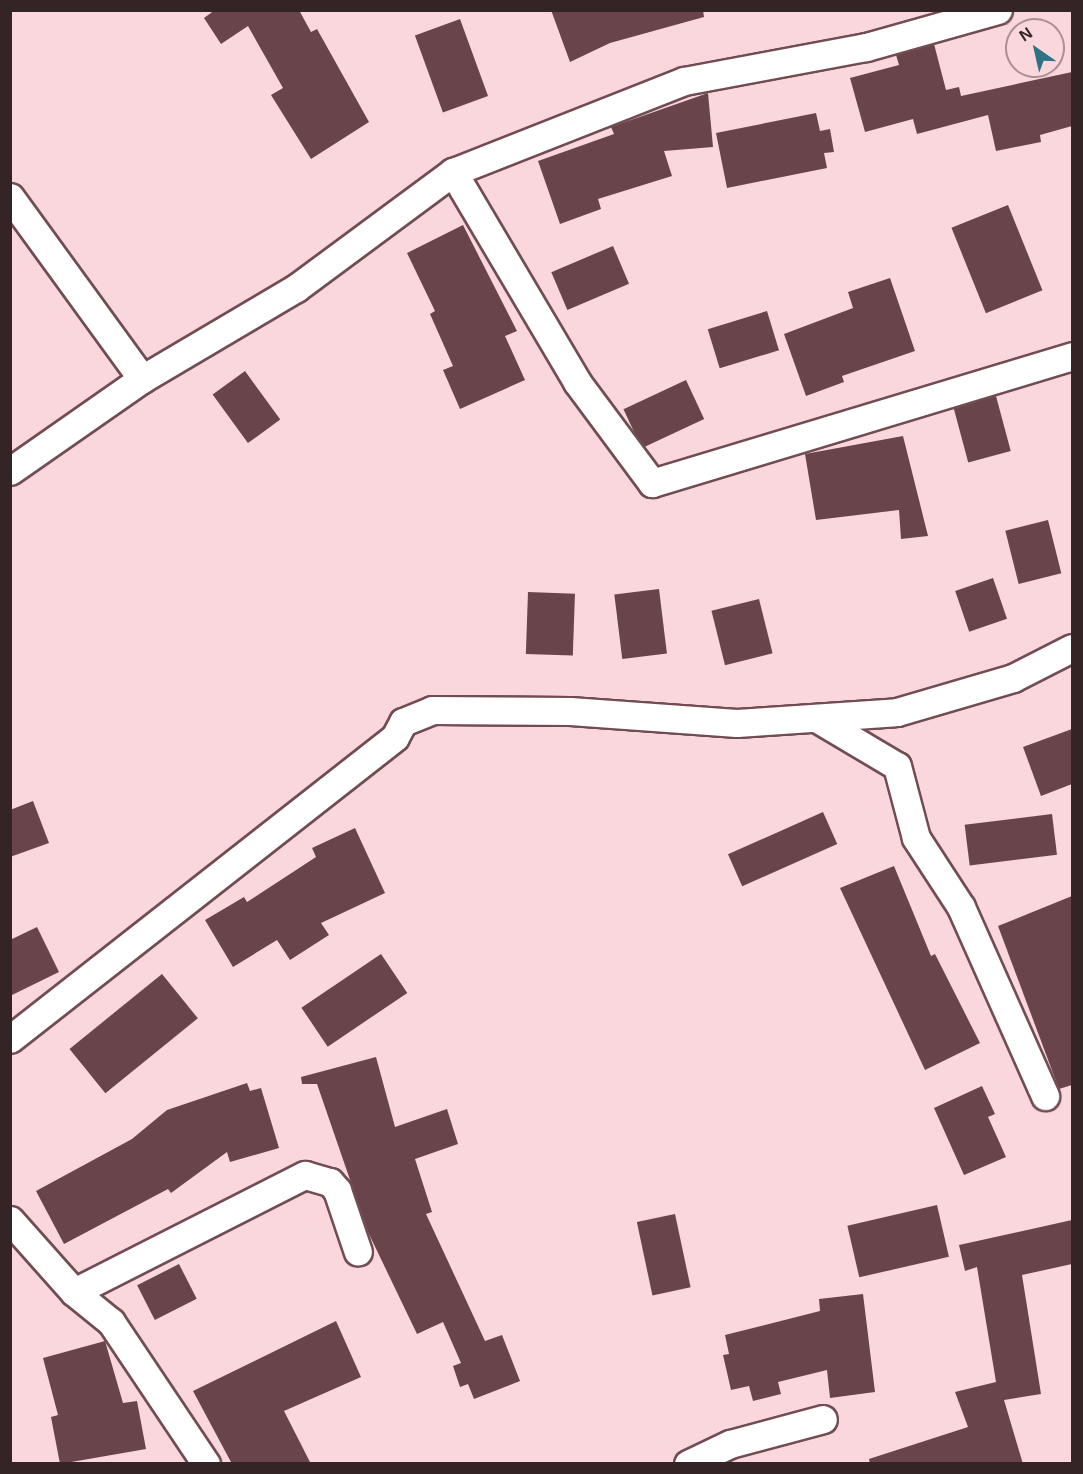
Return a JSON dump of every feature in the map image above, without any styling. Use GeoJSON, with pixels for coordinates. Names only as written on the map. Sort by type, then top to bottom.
{"type":"FeatureCollection","features":[{"type":"Feature","properties":{"kind":"street"},"geometry":{"type":"LineString","coordinates":[[10,471],[142,379],[296,288],[453,172],[684,81],[866,47],[998,10]]}},
{"type":"Feature","properties":{"kind":"street"},"geometry":{"type":"LineString","coordinates":[[453,172],[577,382],[652,483],[1072,356]]}},
{"type":"Feature","properties":{"kind":"street"},"geometry":{"type":"LineString","coordinates":[[10,198],[142,379]]}},
{"type":"Feature","properties":{"kind":"street"},"geometry":{"type":"LineString","coordinates":[[10,1039],[413,718],[432,710],[489,710],[737,723],[897,712],[1013,678],[1072,648]]}},
{"type":"Feature","properties":{"kind":"street"},"geometry":{"type":"LineString","coordinates":[[816,718],[897,766],[916,838],[961,907],[1045,1096]]}},
{"type":"Feature","properties":{"kind":"street"},"geometry":{"type":"LineString","coordinates":[[74,1292],[305,1175],[330,1182],[337,1190],[358,1252]]}},
{"type":"Feature","properties":{"kind":"street"},"geometry":{"type":"LineString","coordinates":[[10,1220],[74,1292],[111,1322],[206,1464]]}},
{"type":"Feature","properties":{"kind":"street"},"geometry":{"type":"LineString","coordinates":[[688,1464],[730,1444],[823,1419]]}},
{"type":"Feature","properties":{"kind":"building"},"geometry":{"type":"Polygon","coordinates":[[[215,10],[299,10],[311,32],[317,29],[369,122],[311,159],[271,95],[283,88],[248,26],[221,44],[204,18],[215,10]]]}},
{"type":"Feature","properties":{"kind":"building"},"geometry":{"type":"Polygon","coordinates":[[[551,10],[703,10],[704,17],[610,43],[570,62],[551,10]]]}},
{"type":"Feature","properties":{"kind":"building"},"geometry":{"type":"Polygon","coordinates":[[[460,19],[488,96],[443,112],[415,35],[460,19]]]}},
{"type":"Feature","properties":{"kind":"building"},"geometry":{"type":"Polygon","coordinates":[[[934,44],[946,90],[959,87],[961,96],[1044,78],[1065,78],[1065,74],[1072,72],[1072,126],[1040,135],[1041,142],[996,151],[988,115],[917,134],[913,119],[865,132],[850,78],[899,65],[896,55],[934,44]]]}},
{"type":"Feature","properties":{"kind":"building"},"geometry":{"type":"Polygon","coordinates":[[[708,93],[713,147],[664,151],[672,176],[598,199],[601,209],[560,224],[538,161],[614,134],[611,127],[708,93]]]}},
{"type":"Feature","properties":{"kind":"building"},"geometry":{"type":"Polygon","coordinates":[[[816,113],[820,131],[830,129],[834,152],[824,153],[827,168],[727,188],[716,133],[816,113]]]}},
{"type":"Feature","properties":{"kind":"building"},"geometry":{"type":"Polygon","coordinates":[[[1008,205],[1042,290],[986,313],[951,228],[1008,205]]]}},
{"type":"Feature","properties":{"kind":"building"},"geometry":{"type":"Polygon","coordinates":[[[463,225],[517,331],[505,336],[525,380],[460,409],[443,370],[453,366],[430,314],[435,311],[407,253],[463,225]]]}},
{"type":"Feature","properties":{"kind":"building"},"geometry":{"type":"Polygon","coordinates":[[[613,246],[629,284],[567,310],[551,272],[613,246]]]}},
{"type":"Feature","properties":{"kind":"building"},"geometry":{"type":"Polygon","coordinates":[[[890,278],[915,351],[842,376],[844,382],[806,396],[784,334],[853,308],[848,292],[890,278]]]}},
{"type":"Feature","properties":{"kind":"building"},"geometry":{"type":"Polygon","coordinates":[[[767,311],[779,350],[720,368],[708,329],[767,311]]]}},
{"type":"Feature","properties":{"kind":"building"},"geometry":{"type":"Polygon","coordinates":[[[245,371],[280,420],[248,443],[213,395],[245,371]]]}},
{"type":"Feature","properties":{"kind":"building"},"geometry":{"type":"Polygon","coordinates":[[[686,380],[704,419],[642,448],[623,409],[686,380]]]}},
{"type":"Feature","properties":{"kind":"building"},"geometry":{"type":"Polygon","coordinates":[[[996,396],[1011,451],[968,462],[953,407],[996,396]]]}},
{"type":"Feature","properties":{"kind":"building"},"geometry":{"type":"Polygon","coordinates":[[[903,436],[928,536],[901,539],[899,510],[816,520],[805,454],[903,436]]]}},
{"type":"Feature","properties":{"kind":"building"},"geometry":{"type":"Polygon","coordinates":[[[1048,520],[1061,573],[1019,584],[1005,531],[1048,520]]]}},
{"type":"Feature","properties":{"kind":"building"},"geometry":{"type":"Polygon","coordinates":[[[993,578],[1007,619],[969,632],[955,591],[993,578]]]}},
{"type":"Feature","properties":{"kind":"building"},"geometry":{"type":"Polygon","coordinates":[[[659,589],[667,654],[622,659],[614,594],[659,589]]]}},
{"type":"Feature","properties":{"kind":"building"},"geometry":{"type":"Polygon","coordinates":[[[528,592],[575,594],[573,656],[526,654],[528,592]]]}},
{"type":"Feature","properties":{"kind":"building"},"geometry":{"type":"Polygon","coordinates":[[[759,599],[773,653],[725,665],[711,611],[759,599]]]}},
{"type":"Feature","properties":{"kind":"building"},"geometry":{"type":"Polygon","coordinates":[[[1072,729],[1072,784],[1041,796],[1023,747],[1072,729]]]}},
{"type":"Feature","properties":{"kind":"building"},"geometry":{"type":"Polygon","coordinates":[[[33,801],[49,843],[10,857],[10,810],[33,801]]]}},
{"type":"Feature","properties":{"kind":"building"},"geometry":{"type":"Polygon","coordinates":[[[823,812],[837,844],[742,886],[728,854],[823,812]]]}},
{"type":"Feature","properties":{"kind":"building"},"geometry":{"type":"Polygon","coordinates":[[[1052,814],[1057,855],[970,865],[965,825],[1052,814]]]}},
{"type":"Feature","properties":{"kind":"building"},"geometry":{"type":"Polygon","coordinates":[[[355,828],[385,893],[321,923],[329,935],[290,960],[277,940],[233,967],[205,920],[244,897],[247,902],[316,857],[312,848],[355,828]]]}},
{"type":"Feature","properties":{"kind":"building"},"geometry":{"type":"Polygon","coordinates":[[[894,866],[931,956],[935,954],[980,1043],[925,1070],[840,888],[894,866]]]}},
{"type":"Feature","properties":{"kind":"building"},"geometry":{"type":"Polygon","coordinates":[[[1072,896],[1072,1085],[1059,1089],[998,926],[1072,896]]]}},
{"type":"Feature","properties":{"kind":"building"},"geometry":{"type":"Polygon","coordinates":[[[37,927],[59,972],[10,996],[10,940],[37,927]]]}},
{"type":"Feature","properties":{"kind":"building"},"geometry":{"type":"Polygon","coordinates":[[[381,954],[407,993],[328,1047],[301,1008],[381,954]]]}},
{"type":"Feature","properties":{"kind":"building"},"geometry":{"type":"Polygon","coordinates":[[[162,974],[198,1018],[105,1093],[70,1049],[162,974]]]}},
{"type":"Feature","properties":{"kind":"building"},"geometry":{"type":"Polygon","coordinates":[[[376,1057],[395,1127],[447,1109],[458,1144],[415,1159],[432,1212],[426,1214],[485,1341],[502,1335],[520,1381],[474,1399],[468,1384],[460,1387],[453,1366],[461,1363],[443,1322],[417,1334],[368,1232],[317,1084],[302,1084],[301,1077],[376,1057]]]}},
{"type":"Feature","properties":{"kind":"building"},"geometry":{"type":"Polygon","coordinates":[[[247,1083],[250,1091],[261,1088],[279,1148],[230,1162],[227,1152],[171,1193],[168,1189],[64,1244],[36,1191],[132,1139],[167,1110],[247,1083]]]}},
{"type":"Feature","properties":{"kind":"building"},"geometry":{"type":"Polygon","coordinates":[[[982,1086],[995,1114],[988,1117],[1006,1157],[964,1175],[934,1108],[982,1086]]]}},
{"type":"Feature","properties":{"kind":"building"},"geometry":{"type":"Polygon","coordinates":[[[937,1205],[949,1257],[859,1277],[847,1226],[937,1205]]]}},
{"type":"Feature","properties":{"kind":"building"},"geometry":{"type":"Polygon","coordinates":[[[675,1214],[691,1287],[652,1295],[637,1222],[675,1214]]]}},
{"type":"Feature","properties":{"kind":"building"},"geometry":{"type":"Polygon","coordinates":[[[1072,1220],[1072,1264],[1022,1275],[1041,1394],[1004,1400],[1023,1464],[870,1464],[869,1459],[968,1427],[955,1392],[996,1382],[977,1267],[965,1271],[959,1245],[1072,1220]]]}},
{"type":"Feature","properties":{"kind":"building"},"geometry":{"type":"Polygon","coordinates":[[[179,1264],[197,1299],[155,1320],[137,1285],[179,1264]]]}},
{"type":"Feature","properties":{"kind":"building"},"geometry":{"type":"Polygon","coordinates":[[[863,1294],[875,1392],[830,1398],[827,1370],[778,1382],[781,1394],[753,1401],[749,1386],[731,1390],[723,1355],[729,1354],[725,1335],[820,1311],[819,1299],[863,1294]]]}},
{"type":"Feature","properties":{"kind":"building"},"geometry":{"type":"Polygon","coordinates":[[[336,1321],[361,1377],[284,1411],[311,1464],[232,1464],[193,1391],[336,1321]]]}},
{"type":"Feature","properties":{"kind":"building"},"geometry":{"type":"Polygon","coordinates":[[[105,1341],[123,1403],[137,1401],[146,1449],[60,1464],[51,1417],[58,1415],[43,1358],[105,1341]]]}}]}
